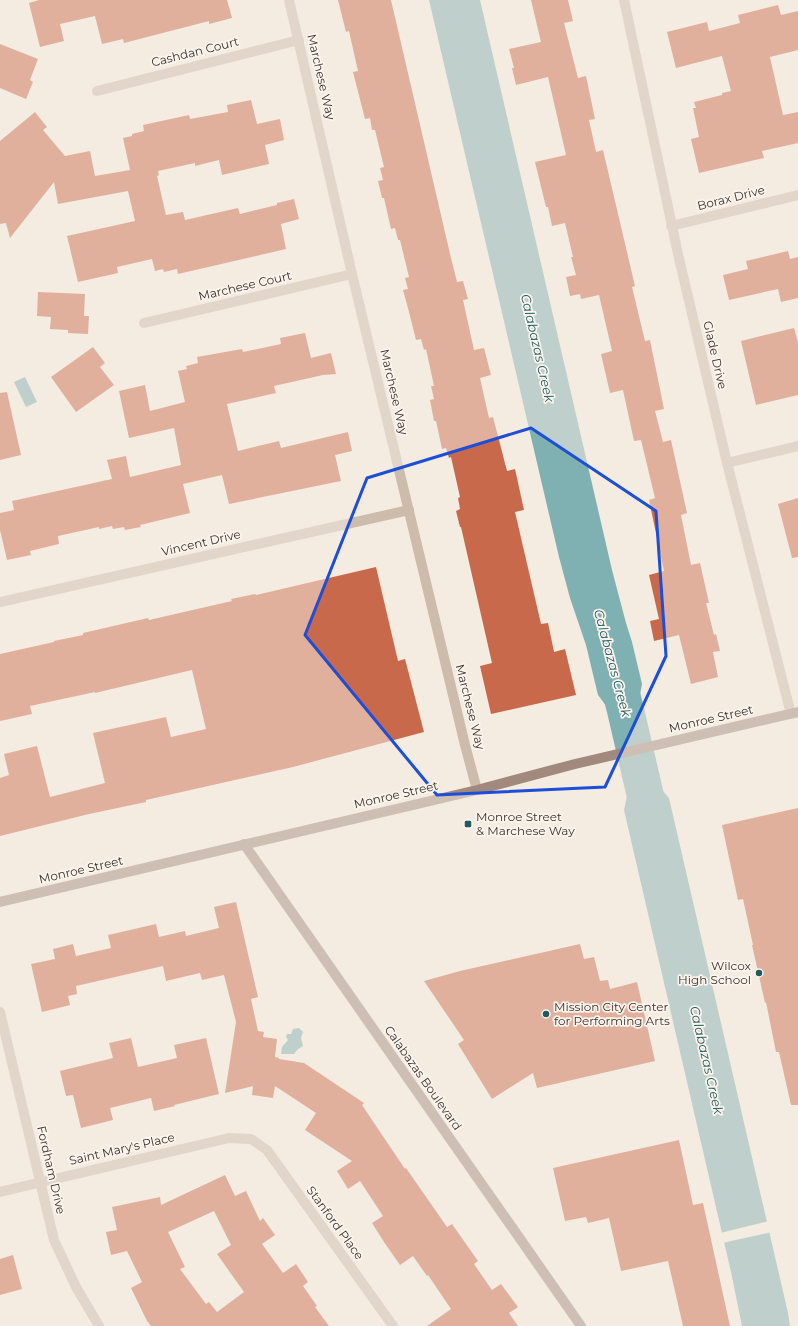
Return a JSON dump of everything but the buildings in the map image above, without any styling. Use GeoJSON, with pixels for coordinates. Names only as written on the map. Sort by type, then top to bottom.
{"type":"FeatureCollection","features":[{"type":"Feature","properties":{"kind":"main road","name":"Monroe Street"},"geometry":{"type":"LineString","coordinates":[[0,902],[477,790],[620,754],[794,713]]}},
{"type":"Feature","properties":{"kind":"main road","name":"Calabazas Boulevard"},"geometry":{"type":"LineString","coordinates":[[244,844],[581,1326]]}},
{"type":"Feature","properties":{"kind":"street","name":"Marchese Way"},"geometry":{"type":"LineString","coordinates":[[289,0],[352,274],[477,790]]}},
{"type":"Feature","properties":{"kind":"street","name":"Glade Drive"},"geometry":{"type":"LineString","coordinates":[[624,0],[671,226],[727,463],[794,713]]}},
{"type":"Feature","properties":{"kind":"street","name":"Cashdan Court"},"geometry":{"type":"LineString","coordinates":[[97,91],[299,40]]}},
{"type":"Feature","properties":{"kind":"street","name":"Borax Drive"},"geometry":{"type":"LineString","coordinates":[[671,226],[798,195]]}},
{"type":"Feature","properties":{"kind":"street","name":"Marchese Court"},"geometry":{"type":"LineString","coordinates":[[144,323],[352,274]]}},
{"type":"Feature","properties":{"kind":"street"},"geometry":{"type":"LineString","coordinates":[[727,463],[798,446]]}},
{"type":"Feature","properties":{"kind":"street","name":"Vincent Drive"},"geometry":{"type":"LineString","coordinates":[[0,602],[409,510]]}},
{"type":"Feature","properties":{"kind":"street","name":"Fordham Drive"},"geometry":{"type":"LineString","coordinates":[[0,1012],[54,1240],[76,1287],[99,1326]]}},
{"type":"Feature","properties":{"kind":"street","name":"Saint Mary's Place"},"geometry":{"type":"LineString","coordinates":[[0,1192],[229,1138],[251,1139]]}},
{"type":"Feature","properties":{"kind":"street","name":"Stanford Place"},"geometry":{"type":"LineString","coordinates":[[251,1139],[267,1150],[393,1326]]}},
{"type":"Feature","properties":{"kind":"highlighted area"},"geometry":{"type":"Polygon","coordinates":[[[531,428],[656,511],[666,656],[605,787],[437,795],[305,635],[367,478],[531,428]]]}},
{"type":"Feature","properties":{"kind":"water"},"geometry":{"type":"Polygon","coordinates":[[[429,0],[480,0],[612,570],[642,684],[638,705],[610,711],[598,695],[586,645],[570,598],[559,557],[429,0]]]}},
{"type":"Feature","properties":{"kind":"water"},"geometry":{"type":"Polygon","coordinates":[[[25,377],[37,402],[26,407],[14,382],[25,377]]]}},
{"type":"Feature","properties":{"kind":"water"},"geometry":{"type":"Polygon","coordinates":[[[657,784],[669,798],[790,1326],[742,1326],[731,1272],[624,810],[628,791],[657,784]]]}},
{"type":"Feature","properties":{"kind":"water"},"geometry":{"type":"Polygon","coordinates":[[[299,1028],[303,1032],[301,1038],[303,1046],[294,1054],[281,1054],[282,1047],[288,1040],[286,1037],[287,1034],[291,1034],[293,1029],[299,1028]]]}},
{"type":"Feature","properties":{"kind":"pier"},"geometry":{"type":"Polygon","coordinates":[[[769,1221],[772,1232],[722,1243],[720,1233],[769,1221]]]}},
{"type":"Feature","properties":{"kind":"waterway","name":"Calabazas Creek"},"geometry":{"type":"LineString","coordinates":[[612,658],[655,837]]}},
{"type":"Feature","properties":{"kind":"place","name":"Monroe Street & Marchese Way"},"geometry":{"type":"Point","coordinates":[468,824]}},
{"type":"Feature","properties":{"kind":"place","name":"Wilcox High School"},"geometry":{"type":"Point","coordinates":[759,973]}},
{"type":"Feature","properties":{"kind":"place","name":"Mission City Center for Performing Arts"},"geometry":{"type":"Point","coordinates":[546,1014]}}]}
